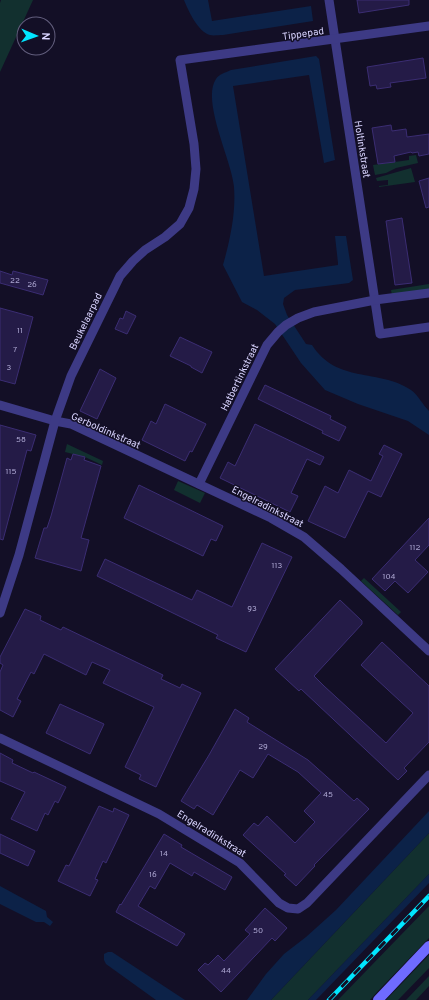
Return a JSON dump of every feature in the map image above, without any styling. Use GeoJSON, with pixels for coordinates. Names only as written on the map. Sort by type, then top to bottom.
{"type":"FeatureCollection","features":[{"type":"Feature","properties":{"kind":"main road"},"geometry":{"type":"LineString","coordinates":[[378,1000],[429,946]]}},
{"type":"Feature","properties":{"kind":"street","name":"Holtinkstraat"},"geometry":{"type":"LineString","coordinates":[[329,0],[375,300]]}},
{"type":"Feature","properties":{"kind":"street","name":"Tippepad"},"geometry":{"type":"LineString","coordinates":[[180,60],[429,26]]}},
{"type":"Feature","properties":{"kind":"street","name":"Beukelaarpad"},"geometry":{"type":"LineString","coordinates":[[0,613],[19,555],[55,421],[70,376],[120,276],[145,250],[180,224],[190,208],[196,169],[194,144],[180,60]]}},
{"type":"Feature","properties":{"kind":"street","name":"Hatbertinkstraat"},"geometry":{"type":"LineString","coordinates":[[199,484],[267,345],[278,332],[298,318],[314,312],[375,300],[429,293]]}},
{"type":"Feature","properties":{"kind":"street"},"geometry":{"type":"LineString","coordinates":[[375,300],[380,334],[429,327]]}},
{"type":"Feature","properties":{"kind":"street","name":"Gerboldinkstraat"},"geometry":{"type":"LineString","coordinates":[[0,405],[55,421],[71,424],[199,484]]}},
{"type":"Feature","properties":{"kind":"street","name":"Engelradinkstraat"},"geometry":{"type":"LineString","coordinates":[[199,484],[271,518],[304,537],[341,569],[429,651]]}},
{"type":"Feature","properties":{"kind":"street","name":"Engelradinkstraat"},"geometry":{"type":"LineString","coordinates":[[0,738],[159,814],[240,863],[279,903],[288,908],[298,909],[308,902],[429,775]]}},
{"type":"Feature","properties":{"kind":"green space"},"geometry":{"type":"Polygon","coordinates":[[[1,0],[33,0],[26,16],[16,16],[16,37],[0,72],[1,0]]]}},
{"type":"Feature","properties":{"kind":"green space"},"geometry":{"type":"Polygon","coordinates":[[[416,155],[418,163],[375,175],[373,165],[409,160],[409,156],[416,155]]]}},
{"type":"Feature","properties":{"kind":"green space"},"geometry":{"type":"Polygon","coordinates":[[[411,168],[415,182],[379,187],[388,185],[388,180],[377,181],[376,178],[411,168]]]}},
{"type":"Feature","properties":{"kind":"green space"},"geometry":{"type":"Polygon","coordinates":[[[429,284],[429,289],[392,295],[391,290],[429,284]]]}},
{"type":"Feature","properties":{"kind":"green space"},"geometry":{"type":"Polygon","coordinates":[[[67,444],[103,461],[102,465],[85,457],[65,452],[67,444]]]}},
{"type":"Feature","properties":{"kind":"green space"},"geometry":{"type":"Polygon","coordinates":[[[178,481],[205,493],[200,503],[174,490],[178,481]]]}},
{"type":"Feature","properties":{"kind":"green space"},"geometry":{"type":"Polygon","coordinates":[[[364,578],[401,612],[398,615],[361,581],[364,578]]]}},
{"type":"Feature","properties":{"kind":"green space"},"geometry":{"type":"Polygon","coordinates":[[[429,833],[429,874],[308,1000],[271,1000],[429,833]]]}},
{"type":"Feature","properties":{"kind":"green space"},"geometry":{"type":"Polygon","coordinates":[[[429,906],[429,938],[370,1000],[338,1000],[429,906]]]}},
{"type":"Feature","properties":{"kind":"green space"},"geometry":{"type":"Polygon","coordinates":[[[429,955],[429,968],[398,1000],[386,1000],[429,955]]]}},
{"type":"Feature","properties":{"kind":"green space"},"geometry":{"type":"Polygon","coordinates":[[[429,976],[429,986],[416,1000],[406,1000],[429,976]]]}},
{"type":"Feature","properties":{"kind":"water"},"geometry":{"type":"Polygon","coordinates":[[[184,0],[208,0],[212,21],[311,6],[313,21],[223,35],[211,35],[201,30],[191,15],[184,0]]]}},
{"type":"Feature","properties":{"kind":"water"},"geometry":{"type":"Polygon","coordinates":[[[316,56],[319,59],[335,160],[324,163],[309,75],[233,86],[264,276],[338,265],[335,236],[346,236],[353,280],[349,283],[295,290],[284,298],[283,304],[287,315],[306,344],[312,345],[322,357],[333,365],[346,371],[398,383],[414,392],[429,411],[429,435],[408,421],[358,404],[325,390],[301,363],[275,324],[257,310],[242,302],[223,265],[232,226],[234,187],[212,102],[212,89],[216,79],[220,75],[231,70],[316,56]]]}},
{"type":"Feature","properties":{"kind":"water"},"geometry":{"type":"Polygon","coordinates":[[[429,811],[429,833],[271,1000],[247,1000],[266,974],[284,954],[306,937],[336,910],[429,811]]]}},
{"type":"Feature","properties":{"kind":"water"},"geometry":{"type":"Polygon","coordinates":[[[429,874],[429,883],[316,1000],[308,1000],[429,874]]]}},
{"type":"Feature","properties":{"kind":"water"},"geometry":{"type":"Polygon","coordinates":[[[0,886],[46,911],[47,917],[53,922],[50,926],[44,922],[36,922],[0,904],[0,886]]]}},
{"type":"Feature","properties":{"kind":"water"},"geometry":{"type":"Polygon","coordinates":[[[112,952],[185,1000],[156,1000],[106,964],[104,954],[112,952]]]}},
{"type":"Feature","properties":{"kind":"building"},"geometry":{"type":"Polygon","coordinates":[[[357,0],[409,0],[409,5],[359,13],[357,0]]]}},
{"type":"Feature","properties":{"kind":"building"},"geometry":{"type":"Polygon","coordinates":[[[423,58],[426,78],[390,83],[391,87],[377,89],[376,85],[370,86],[367,67],[423,58]]]}},
{"type":"Feature","properties":{"kind":"building"},"geometry":{"type":"Polygon","coordinates":[[[391,125],[392,131],[406,129],[407,137],[429,134],[429,154],[419,156],[418,152],[411,152],[394,156],[395,162],[378,164],[372,128],[391,125]]]}},
{"type":"Feature","properties":{"kind":"building"},"geometry":{"type":"Polygon","coordinates":[[[429,178],[429,207],[426,208],[419,181],[429,178]]]}},
{"type":"Feature","properties":{"kind":"building"},"geometry":{"type":"Polygon","coordinates":[[[402,218],[412,283],[395,285],[386,221],[402,218]]]}},
{"type":"Feature","properties":{"kind":"building"},"geometry":{"type":"Polygon","coordinates":[[[0,271],[12,275],[13,271],[48,280],[43,295],[0,283],[0,271]]]}},
{"type":"Feature","properties":{"kind":"building"},"geometry":{"type":"Polygon","coordinates":[[[0,308],[33,317],[15,384],[0,380],[0,308]]]}},
{"type":"Feature","properties":{"kind":"building"},"geometry":{"type":"Polygon","coordinates":[[[126,311],[136,316],[127,334],[115,329],[120,318],[123,319],[126,311]]]}},
{"type":"Feature","properties":{"kind":"building"},"geometry":{"type":"Polygon","coordinates":[[[180,337],[212,352],[202,373],[170,356],[180,337]]]}},
{"type":"Feature","properties":{"kind":"building"},"geometry":{"type":"Polygon","coordinates":[[[100,369],[116,378],[97,419],[80,411],[100,369]]]}},
{"type":"Feature","properties":{"kind":"building"},"geometry":{"type":"Polygon","coordinates":[[[265,385],[331,416],[330,419],[346,427],[339,441],[322,433],[323,431],[258,399],[265,385]]]}},
{"type":"Feature","properties":{"kind":"building"},"geometry":{"type":"Polygon","coordinates":[[[165,404],[206,424],[192,452],[190,451],[185,461],[142,440],[151,421],[156,424],[165,404]]]}},
{"type":"Feature","properties":{"kind":"building"},"geometry":{"type":"Polygon","coordinates":[[[255,424],[324,457],[320,465],[307,459],[291,493],[298,496],[290,512],[220,478],[228,462],[235,466],[255,424]]]}},
{"type":"Feature","properties":{"kind":"building"},"geometry":{"type":"Polygon","coordinates":[[[0,425],[36,435],[31,451],[27,450],[3,540],[0,539],[0,425]]]}},
{"type":"Feature","properties":{"kind":"building"},"geometry":{"type":"Polygon","coordinates":[[[384,445],[402,454],[381,497],[368,491],[345,538],[308,521],[325,486],[338,493],[349,470],[371,481],[383,456],[379,454],[384,445]]]}},
{"type":"Feature","properties":{"kind":"building"},"geometry":{"type":"Polygon","coordinates":[[[73,454],[85,457],[84,460],[101,466],[81,538],[89,540],[81,571],[35,558],[44,528],[47,528],[51,516],[67,458],[71,460],[73,454]]]}},
{"type":"Feature","properties":{"kind":"building"},"geometry":{"type":"Polygon","coordinates":[[[139,485],[223,526],[216,541],[211,539],[203,556],[124,518],[139,485]]]}},
{"type":"Feature","properties":{"kind":"building"},"geometry":{"type":"Polygon","coordinates":[[[429,518],[429,545],[415,560],[428,572],[408,593],[395,581],[385,591],[372,579],[429,518]]]}},
{"type":"Feature","properties":{"kind":"building"},"geometry":{"type":"Polygon","coordinates":[[[262,543],[292,557],[246,652],[216,638],[218,635],[97,576],[105,559],[192,600],[197,590],[232,607],[262,543]]]}},
{"type":"Feature","properties":{"kind":"building"},"geometry":{"type":"Polygon","coordinates":[[[340,600],[362,621],[362,624],[314,676],[324,686],[386,743],[413,713],[361,665],[382,642],[429,686],[429,742],[404,768],[407,771],[398,780],[301,689],[299,691],[275,669],[340,600]]]}},
{"type":"Feature","properties":{"kind":"building"},"geometry":{"type":"Polygon","coordinates":[[[25,609],[41,616],[40,620],[61,630],[63,627],[163,675],[161,679],[180,688],[182,684],[201,693],[156,787],[139,779],[141,775],[125,767],[154,707],[103,683],[110,670],[92,662],[86,675],[44,654],[34,674],[31,672],[17,699],[21,701],[13,717],[0,710],[0,672],[3,665],[0,663],[0,657],[25,609]]]}},
{"type":"Feature","properties":{"kind":"building"},"geometry":{"type":"Polygon","coordinates":[[[60,704],[104,724],[90,754],[46,733],[60,704]]]}},
{"type":"Feature","properties":{"kind":"building"},"geometry":{"type":"Polygon","coordinates":[[[235,709],[249,718],[247,722],[308,760],[354,801],[357,798],[369,809],[314,865],[315,866],[296,886],[284,875],[286,874],[243,835],[254,823],[258,826],[267,816],[295,843],[315,822],[304,811],[321,793],[298,772],[268,754],[253,778],[240,770],[213,815],[197,805],[194,809],[181,801],[235,709]]]}},
{"type":"Feature","properties":{"kind":"building"},"geometry":{"type":"Polygon","coordinates":[[[0,753],[13,760],[12,763],[66,787],[58,803],[55,801],[48,815],[45,813],[37,831],[11,819],[25,792],[0,781],[0,753]]]}},
{"type":"Feature","properties":{"kind":"building"},"geometry":{"type":"Polygon","coordinates":[[[99,806],[113,812],[114,808],[129,815],[106,863],[103,861],[95,879],[98,880],[90,896],[58,881],[66,865],[69,866],[99,806]]]}},
{"type":"Feature","properties":{"kind":"building"},"geometry":{"type":"Polygon","coordinates":[[[0,834],[35,851],[28,866],[0,853],[0,834]]]}},
{"type":"Feature","properties":{"kind":"building"},"geometry":{"type":"Polygon","coordinates":[[[164,834],[182,845],[181,847],[232,877],[225,890],[194,872],[192,876],[170,863],[155,889],[150,886],[138,906],[185,934],[177,946],[116,912],[164,834]]]}},
{"type":"Feature","properties":{"kind":"building"},"geometry":{"type":"Polygon","coordinates":[[[265,908],[287,928],[275,941],[272,938],[221,992],[198,970],[205,963],[208,965],[218,955],[224,961],[250,934],[245,930],[265,908]]]}},
{"type":"Feature","properties":{"kind":"railway"},"geometry":{"type":"LineString","coordinates":[[329,1000],[429,896]]}}]}
